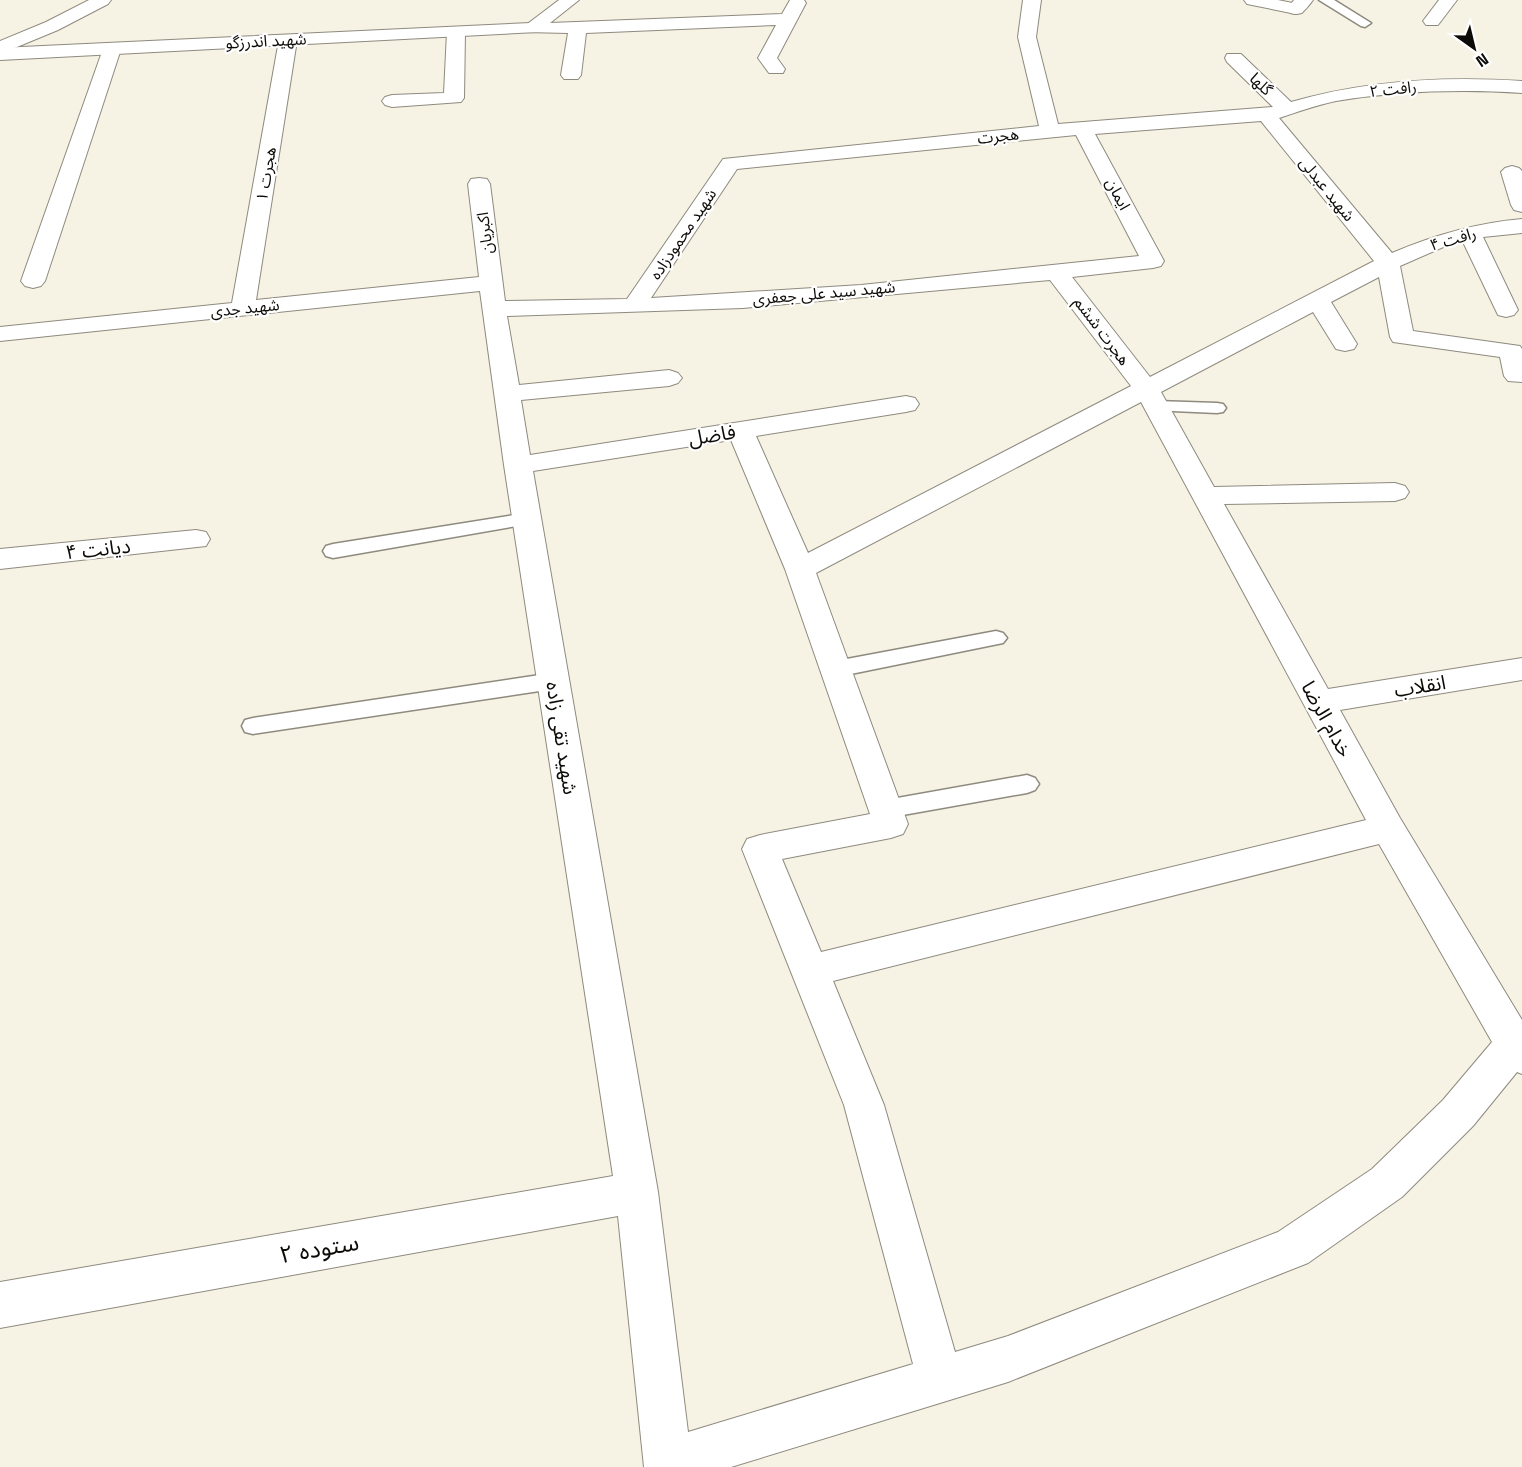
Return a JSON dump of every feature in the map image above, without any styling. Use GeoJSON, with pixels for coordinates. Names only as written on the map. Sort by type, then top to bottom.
{"type":"FeatureCollection","features":[{"type":"Feature","properties":{"kind":"street"},"geometry":{"type":"LineString","coordinates":[[0,46],[31,22],[74,0]]}},
{"type":"Feature","properties":{"kind":"street"},"geometry":{"type":"LineString","coordinates":[[0,46],[52,26],[102,0]]}},
{"type":"Feature","properties":{"kind":"street"},"geometry":{"type":"LineString","coordinates":[[531,28],[570,0]]}},
{"type":"Feature","properties":{"kind":"street"},"geometry":{"type":"LineString","coordinates":[[776,69],[767,58],[799,0]]}},
{"type":"Feature","properties":{"kind":"street"},"geometry":{"type":"LineString","coordinates":[[1032,0],[1027,37],[1050,131]]}},
{"type":"Feature","properties":{"kind":"street"},"geometry":{"type":"LineString","coordinates":[[1253,0],[1300,4]]}},
{"type":"Feature","properties":{"kind":"street"},"geometry":{"type":"LineString","coordinates":[[1432,21],[1448,0]]}},
{"type":"Feature","properties":{"kind":"street","name":"شهید اندرزگو"},"geometry":{"type":"LineString","coordinates":[[0,54],[531,28],[788,20]]}},
{"type":"Feature","properties":{"kind":"street"},"geometry":{"type":"LineString","coordinates":[[572,75],[578,28]]}},
{"type":"Feature","properties":{"kind":"street"},"geometry":{"type":"LineString","coordinates":[[392,102],[454,98],[456,32]]}},
{"type":"Feature","properties":{"kind":"street","name":"هجرت ۱"},"geometry":{"type":"LineString","coordinates":[[243,308],[288,40]]}},
{"type":"Feature","properties":{"kind":"street"},"geometry":{"type":"LineString","coordinates":[[33,281],[112,49]]}},
{"type":"Feature","properties":{"kind":"street","name":"گلها"},"geometry":{"type":"LineString","coordinates":[[1234,58],[1288,110]]}},
{"type":"Feature","properties":{"kind":"street","name":"رافت ۲"},"geometry":{"type":"LineString","coordinates":[[1266,115],[1334,96],[1401,87],[1473,84],[1522,87]]}},
{"type":"Feature","properties":{"kind":"street","name":"هجرت"},"geometry":{"type":"LineString","coordinates":[[730,163],[1082,128],[1266,115]]}},
{"type":"Feature","properties":{"kind":"street","name":"شهید عبدلی"},"geometry":{"type":"LineString","coordinates":[[1266,115],[1388,263]]}},
{"type":"Feature","properties":{"kind":"street","name":"ایمان"},"geometry":{"type":"LineString","coordinates":[[1082,128],[1153,261]]}},
{"type":"Feature","properties":{"kind":"street","name":"شهید محمودزاده"},"geometry":{"type":"LineString","coordinates":[[635,304],[730,163]]}},
{"type":"Feature","properties":{"kind":"street"},"geometry":{"type":"LineString","coordinates":[[1512,172],[1522,205]]}},
{"type":"Feature","properties":{"kind":"street","name":"اکبریان"},"geometry":{"type":"LineString","coordinates":[[479,184],[492,296]]}},
{"type":"Feature","properties":{"kind":"street","name":"رافت ۴"},"geometry":{"type":"LineString","coordinates":[[800,569],[1152,398],[1318,300],[1388,263],[1441,240],[1492,228],[1522,226]]}},
{"type":"Feature","properties":{"kind":"street"},"geometry":{"type":"LineString","coordinates":[[1470,233],[1506,310]]}},
{"type":"Feature","properties":{"kind":"street","name":"شهید سید علی جعفری"},"geometry":{"type":"LineString","coordinates":[[492,296],[635,304],[682,304],[797,296],[1153,261]]}},
{"type":"Feature","properties":{"kind":"street"},"geometry":{"type":"LineString","coordinates":[[1388,263],[1402,337],[1511,351],[1519,377]]}},
{"type":"Feature","properties":{"kind":"street","name":"هجرت ششم"},"geometry":{"type":"LineString","coordinates":[[1056,272],[1152,398]]}},
{"type":"Feature","properties":{"kind":"street","name":"شهید جدی"},"geometry":{"type":"LineString","coordinates":[[0,334],[243,308],[492,296]]}},
{"type":"Feature","properties":{"kind":"street","name":"شهید تقی زاده"},"geometry":{"type":"LineString","coordinates":[[492,296],[637,1192],[668,1465]]}},
{"type":"Feature","properties":{"kind":"street"},"geometry":{"type":"LineString","coordinates":[[1318,300],[1345,344]]}},
{"type":"Feature","properties":{"kind":"street"},"geometry":{"type":"LineString","coordinates":[[508,394],[669,378]]}},
{"type":"Feature","properties":{"kind":"street","name":"خدام الرضا"},"geometry":{"type":"LineString","coordinates":[[1152,398],[1388,828],[1520,1047]]}},
{"type":"Feature","properties":{"kind":"street","name":"فاضل"},"geometry":{"type":"LineString","coordinates":[[518,465],[906,404]]}},
{"type":"Feature","properties":{"kind":"street"},"geometry":{"type":"LineString","coordinates":[[740,430],[800,569],[891,824],[760,849],[864,1106],[939,1380]]}},
{"type":"Feature","properties":{"kind":"street"},"geometry":{"type":"LineString","coordinates":[[1205,496],[1395,492]]}},
{"type":"Feature","properties":{"kind":"street","name":"دیانت ۴"},"geometry":{"type":"LineString","coordinates":[[0,559],[196,539]]}},
{"type":"Feature","properties":{"kind":"street","name":"انقلاب"},"geometry":{"type":"LineString","coordinates":[[1317,702],[1522,669]]}},
{"type":"Feature","properties":{"kind":"street"},"geometry":{"type":"LineString","coordinates":[[809,971],[1388,828]]}},
{"type":"Feature","properties":{"kind":"street"},"geometry":{"type":"LineString","coordinates":[[668,1465],[1071,1336],[1292,1248],[1387,1183],[1458,1113],[1520,1047]]}},
{"type":"Feature","properties":{"kind":"street","name":"ستوده ۲"},"geometry":{"type":"LineString","coordinates":[[0,1305],[637,1192]]}},
{"type":"Feature","properties":{"kind":"lane"},"geometry":{"type":"LineString","coordinates":[[1325,0],[1365,23]]}},
{"type":"Feature","properties":{"kind":"lane"},"geometry":{"type":"LineString","coordinates":[[1152,398],[1217,408]]}},
{"type":"Feature","properties":{"kind":"lane"},"geometry":{"type":"LineString","coordinates":[[333,551],[527,519]]}},
{"type":"Feature","properties":{"kind":"lane"},"geometry":{"type":"LineString","coordinates":[[836,669],[996,638]]}},
{"type":"Feature","properties":{"kind":"lane"},"geometry":{"type":"LineString","coordinates":[[253,726],[553,681]]}},
{"type":"Feature","properties":{"kind":"lane"},"geometry":{"type":"LineString","coordinates":[[885,809],[1027,784]]}}]}
